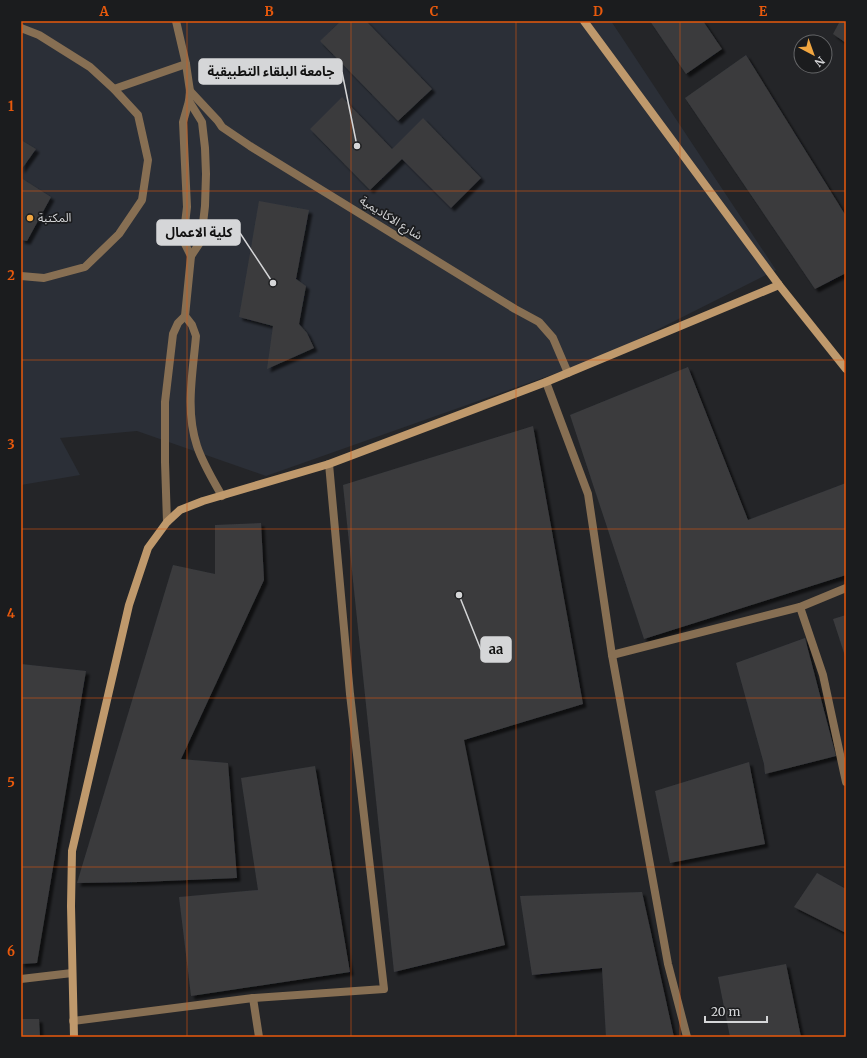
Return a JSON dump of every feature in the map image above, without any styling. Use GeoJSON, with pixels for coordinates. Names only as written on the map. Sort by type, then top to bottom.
{"type":"FeatureCollection","features":[{"type":"Feature","properties":{"kind":"street"},"geometry":{"type":"LineString","coordinates":[[176,21],[186,64],[190,91],[189,101],[183,122],[186,207],[183,240],[191,256]]}},
{"type":"Feature","properties":{"kind":"street"},"geometry":{"type":"LineString","coordinates":[[584,21],[779,285],[846,369]]}},
{"type":"Feature","properties":{"kind":"street"},"geometry":{"type":"LineString","coordinates":[[21,28],[39,35],[90,67],[114,89],[138,115],[148,160],[142,200],[119,234],[85,267],[44,278],[21,276]]}},
{"type":"Feature","properties":{"kind":"street"},"geometry":{"type":"LineString","coordinates":[[114,89],[186,64]]}},
{"type":"Feature","properties":{"kind":"street","name":"شارع الاكاديمية"},"geometry":{"type":"LineString","coordinates":[[190,91],[222,127],[250,146],[539,322],[552,338],[568,373]]}},
{"type":"Feature","properties":{"kind":"street"},"geometry":{"type":"LineString","coordinates":[[167,522],[165,402],[173,334],[178,323],[185,316],[191,256],[201,240],[205,206],[206,174],[202,122],[189,101]]}},
{"type":"Feature","properties":{"kind":"street"},"geometry":{"type":"LineString","coordinates":[[74,1037],[71,906],[72,852],[129,605],[148,548],[167,522],[180,510],[329,464],[546,382],[779,285]]}},
{"type":"Feature","properties":{"kind":"street"},"geometry":{"type":"LineString","coordinates":[[185,316],[192,325],[196,336],[190,410],[194,435],[202,459],[222,496]]}},
{"type":"Feature","properties":{"kind":"street"},"geometry":{"type":"LineString","coordinates":[[546,382],[588,494],[612,655],[668,964],[687,1037]]}},
{"type":"Feature","properties":{"kind":"street"},"geometry":{"type":"LineString","coordinates":[[73,1021],[253,998],[384,989],[351,701],[329,464]]}},
{"type":"Feature","properties":{"kind":"street"},"geometry":{"type":"LineString","coordinates":[[612,655],[800,607],[846,588]]}},
{"type":"Feature","properties":{"kind":"street"},"geometry":{"type":"LineString","coordinates":[[800,607],[823,675],[846,782]]}},
{"type":"Feature","properties":{"kind":"street"},"geometry":{"type":"LineString","coordinates":[[21,980],[72,973]]}},
{"type":"Feature","properties":{"kind":"street"},"geometry":{"type":"LineString","coordinates":[[253,998],[259,1037]]}},
{"type":"Feature","properties":{"kind":"shaded area"},"geometry":{"type":"Polygon","coordinates":[[[21,21],[611,21],[776,270],[605,356],[266,476],[137,431],[60,438],[80,475],[21,485],[21,21]]]}},
{"type":"Feature","properties":{"kind":"building"},"geometry":{"type":"Polygon","coordinates":[[[341,21],[366,21],[432,89],[398,121],[320,41],[341,21]]]}},
{"type":"Feature","properties":{"kind":"building"},"geometry":{"type":"Polygon","coordinates":[[[650,21],[703,21],[722,49],[686,74],[650,21]]]}},
{"type":"Feature","properties":{"kind":"building"},"geometry":{"type":"Polygon","coordinates":[[[840,21],[846,21],[846,43],[833,34],[840,21]]]}},
{"type":"Feature","properties":{"kind":"building"},"geometry":{"type":"Polygon","coordinates":[[[746,55],[846,216],[846,273],[815,289],[685,98],[746,55]]]}},
{"type":"Feature","properties":{"kind":"building"},"geometry":{"type":"Polygon","coordinates":[[[342,97],[392,149],[423,118],[481,178],[451,208],[402,159],[370,190],[310,129],[342,97]]]}},
{"type":"Feature","properties":{"kind":"building"},"geometry":{"type":"Polygon","coordinates":[[[21,140],[36,149],[21,170],[21,140]]]}},
{"type":"Feature","properties":{"kind":"building","name":"المكتبة"},"geometry":{"type":"Polygon","coordinates":[[[21,178],[51,197],[27,241],[21,240],[21,178]]]}},
{"type":"Feature","properties":{"kind":"building"},"geometry":{"type":"Polygon","coordinates":[[[259,201],[309,210],[296,279],[306,286],[299,324],[307,333],[314,348],[267,369],[273,326],[239,317],[259,201]]]}},
{"type":"Feature","properties":{"kind":"building"},"geometry":{"type":"Polygon","coordinates":[[[688,367],[748,520],[846,483],[846,575],[644,639],[570,415],[688,367]]]}},
{"type":"Feature","properties":{"kind":"building"},"geometry":{"type":"Polygon","coordinates":[[[533,426],[583,704],[464,740],[505,945],[394,972],[343,485],[533,426]]]}},
{"type":"Feature","properties":{"kind":"building"},"geometry":{"type":"Polygon","coordinates":[[[261,523],[264,580],[181,759],[228,763],[237,878],[77,883],[173,565],[215,574],[215,525],[261,523]]]}},
{"type":"Feature","properties":{"kind":"building"},"geometry":{"type":"Polygon","coordinates":[[[846,615],[846,659],[833,619],[846,615]]]}},
{"type":"Feature","properties":{"kind":"building"},"geometry":{"type":"Polygon","coordinates":[[[805,638],[836,756],[765,774],[764,764],[736,663],[805,638]]]}},
{"type":"Feature","properties":{"kind":"building"},"geometry":{"type":"Polygon","coordinates":[[[21,664],[86,671],[37,963],[21,964],[21,664]]]}},
{"type":"Feature","properties":{"kind":"building"},"geometry":{"type":"Polygon","coordinates":[[[749,762],[765,844],[670,863],[655,791],[749,762]]]}},
{"type":"Feature","properties":{"kind":"building"},"geometry":{"type":"Polygon","coordinates":[[[315,766],[350,972],[191,996],[179,897],[258,890],[241,778],[315,766]]]}},
{"type":"Feature","properties":{"kind":"building"},"geometry":{"type":"Polygon","coordinates":[[[817,873],[846,889],[846,933],[794,907],[817,873]]]}},
{"type":"Feature","properties":{"kind":"building"},"geometry":{"type":"Polygon","coordinates":[[[642,892],[674,1037],[606,1037],[602,968],[532,975],[520,896],[642,892]]]}},
{"type":"Feature","properties":{"kind":"building"},"geometry":{"type":"Polygon","coordinates":[[[786,964],[801,1037],[730,1037],[718,977],[786,964]]]}},
{"type":"Feature","properties":{"kind":"building"},"geometry":{"type":"Polygon","coordinates":[[[21,1019],[39,1019],[40,1037],[21,1037],[21,1019]]]}},
{"type":"Feature","properties":{"kind":"place","name":"جامعة البلقاء التطبيقية"},"geometry":{"type":"Point","coordinates":[357,146]}},
{"type":"Feature","properties":{"kind":"place","name":"المكتبة"},"geometry":{"type":"Point","coordinates":[30,218]}},
{"type":"Feature","properties":{"kind":"place","name":"كلية الاعمال"},"geometry":{"type":"Point","coordinates":[273,283]}},
{"type":"Feature","properties":{"kind":"place","name":"aa"},"geometry":{"type":"Point","coordinates":[459,595]}}]}
